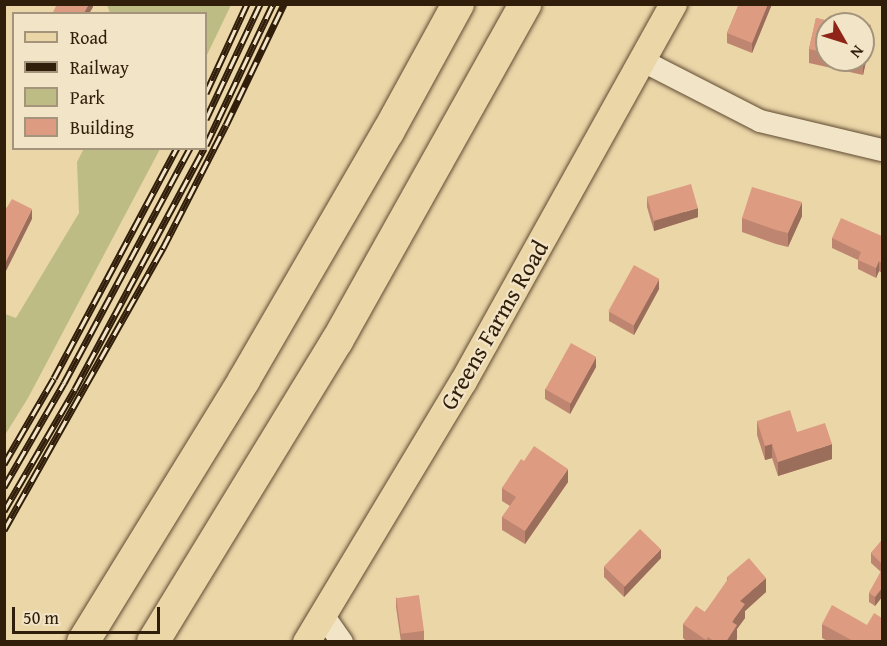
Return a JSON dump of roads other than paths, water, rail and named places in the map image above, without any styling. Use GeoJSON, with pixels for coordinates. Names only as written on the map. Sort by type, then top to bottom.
{"type":"FeatureCollection","features":[{"type":"Feature","properties":{"kind":"highway"},"geometry":{"type":"LineString","coordinates":[[83,642],[256,360],[458,4]]}},
{"type":"Feature","properties":{"kind":"highway"},"geometry":{"type":"LineString","coordinates":[[153,642],[337,341],[525,4]]}},
{"type":"Feature","properties":{"kind":"main road","name":"Greens Farms Road"},"geometry":{"type":"LineString","coordinates":[[306,642],[463,381],[673,4]]}},
{"type":"Feature","properties":{"kind":"street"},"geometry":{"type":"LineString","coordinates":[[643,61],[760,121],[882,150]]}},
{"type":"Feature","properties":{"kind":"street"},"geometry":{"type":"LineString","coordinates":[[323,615],[342,642]]}},
{"type":"Feature","properties":{"kind":"railway"},"geometry":{"type":"LineString","coordinates":[[207,91],[247,4]]}},
{"type":"Feature","properties":{"kind":"railway"},"geometry":{"type":"LineString","coordinates":[[207,117],[260,4]]}},
{"type":"Feature","properties":{"kind":"railway"},"geometry":{"type":"LineString","coordinates":[[207,143],[273,4]]}},
{"type":"Feature","properties":{"kind":"railway"},"geometry":{"type":"LineString","coordinates":[[4,530],[163,248],[284,4]]}},
{"type":"Feature","properties":{"kind":"railway"},"geometry":{"type":"LineString","coordinates":[[4,464],[54,378],[176,150]]}},
{"type":"Feature","properties":{"kind":"railway"},"geometry":{"type":"LineString","coordinates":[[4,487],[64,383],[189,150]]}},
{"type":"Feature","properties":{"kind":"railway"},"geometry":{"type":"LineString","coordinates":[[4,511],[75,389],[203,150]]}}]}
